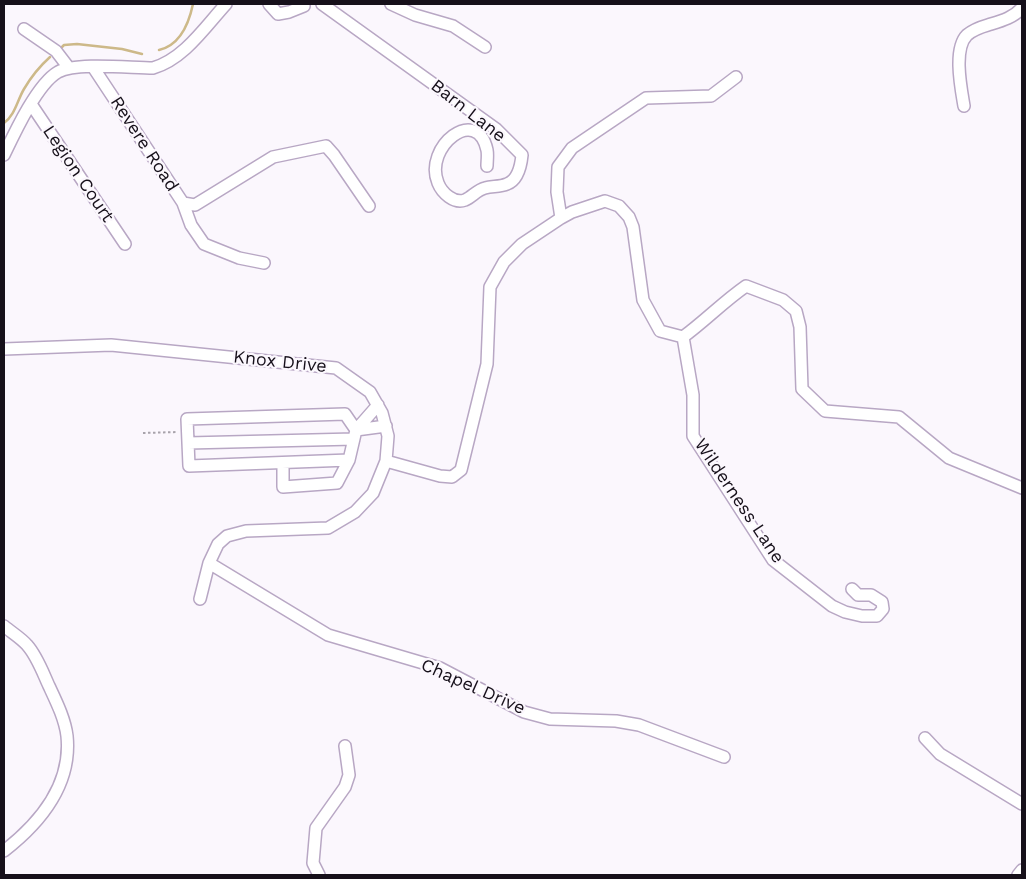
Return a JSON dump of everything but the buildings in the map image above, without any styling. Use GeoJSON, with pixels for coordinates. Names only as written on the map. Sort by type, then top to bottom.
{"type":"FeatureCollection","features":[{"type":"Feature","properties":{"kind":"street"},"geometry":{"type":"LineString","coordinates":[[4,155],[31,104],[56,73],[69,68],[153,68],[166,64],[180,55],[226,4]]}},
{"type":"Feature","properties":{"kind":"street"},"geometry":{"type":"LineString","coordinates":[[269,4],[278,14],[304,6]]}},
{"type":"Feature","properties":{"kind":"street","name":"Barn Lane"},"geometry":{"type":"LineString","coordinates":[[322,4],[496,128],[522,155],[517,175],[509,184],[483,188],[464,201],[454,200],[445,193],[438,184],[436,162],[444,144],[453,135],[462,130],[473,131],[480,136],[488,150],[487,166]]}},
{"type":"Feature","properties":{"kind":"street"},"geometry":{"type":"LineString","coordinates":[[391,4],[415,15],[453,26],[485,47]]}},
{"type":"Feature","properties":{"kind":"street"},"geometry":{"type":"LineString","coordinates":[[964,106],[960,78],[960,48],[967,36],[978,28],[1005,20],[1022,8]]}},
{"type":"Feature","properties":{"kind":"street"},"geometry":{"type":"LineString","coordinates":[[24,29],[56,52],[69,68]]}},
{"type":"Feature","properties":{"kind":"street","name":"Revere Road"},"geometry":{"type":"LineString","coordinates":[[94,67],[183,203],[195,205],[273,157],[326,146],[334,154],[368,206]]}},
{"type":"Feature","properties":{"kind":"street"},"geometry":{"type":"LineString","coordinates":[[561,218],[557,192],[558,167],[572,148],[646,98],[711,96],[736,77]]}},
{"type":"Feature","properties":{"kind":"street","name":"Legion Court"},"geometry":{"type":"LineString","coordinates":[[31,104],[125,244]]}},
{"type":"Feature","properties":{"kind":"street"},"geometry":{"type":"LineString","coordinates":[[386,461],[440,476],[452,477],[461,470],[487,364],[490,287],[504,262],[522,244],[561,218],[605,201],[624,210],[633,227],[643,300],[660,331],[683,337],[704,321],[728,298],[746,286],[783,300],[796,311],[800,327],[802,389],[825,411],[900,417],[949,458],[1022,488]]}},
{"type":"Feature","properties":{"kind":"street"},"geometry":{"type":"LineString","coordinates":[[183,203],[191,225],[204,244],[239,258],[264,262]]}},
{"type":"Feature","properties":{"kind":"street","name":"Wilderness Lane"},"geometry":{"type":"LineString","coordinates":[[683,337],[693,395],[693,436],[773,560],[832,606],[862,616],[877,616],[883,609],[882,602],[871,595],[858,595],[852,589]]}},
{"type":"Feature","properties":{"kind":"street","name":"Knox Drive"},"geometry":{"type":"LineString","coordinates":[[4,349],[111,345],[336,368],[370,392],[382,413],[386,426],[388,436],[386,461],[373,493],[356,512],[328,528],[246,531],[227,536],[218,544],[209,563]]}},
{"type":"Feature","properties":{"kind":"street"},"geometry":{"type":"LineString","coordinates":[[283,463],[283,487],[337,483],[349,460],[355,435],[378,405]]}},
{"type":"Feature","properties":{"kind":"street"},"geometry":{"type":"LineString","coordinates":[[349,460],[189,466],[187,419],[345,414],[355,435]]}},
{"type":"Feature","properties":{"kind":"street"},"geometry":{"type":"LineString","coordinates":[[188,438],[355,435],[386,426]]}},
{"type":"Feature","properties":{"kind":"street"},"geometry":{"type":"LineString","coordinates":[[200,599],[209,563]]}},
{"type":"Feature","properties":{"kind":"street","name":"Chapel Drive"},"geometry":{"type":"LineString","coordinates":[[209,563],[308,625],[328,635],[440,668],[524,712],[550,719],[616,721],[639,725],[724,757]]}},
{"type":"Feature","properties":{"kind":"street"},"geometry":{"type":"LineString","coordinates":[[4,626],[28,646],[58,704],[67,734],[67,760],[61,782],[47,809],[22,837],[4,851]]}},
{"type":"Feature","properties":{"kind":"street"},"geometry":{"type":"LineString","coordinates":[[924,738],[940,754],[1022,804]]}},
{"type":"Feature","properties":{"kind":"street"},"geometry":{"type":"LineString","coordinates":[[319,875],[313,863],[316,828],[345,787],[349,775],[345,746]]}},
{"type":"Feature","properties":{"kind":"street"},"geometry":{"type":"LineString","coordinates":[[1018,875],[1022,870]]}},
{"type":"Feature","properties":{"kind":"path"},"geometry":{"type":"LineString","coordinates":[[143,433],[188,438]]}},
{"type":"Feature","properties":{"kind":"waterway"},"geometry":{"type":"LineString","coordinates":[[159,50],[173,43],[183,32],[193,4]]}},
{"type":"Feature","properties":{"kind":"waterway"},"geometry":{"type":"LineString","coordinates":[[62,47],[64,45],[77,44],[122,49],[142,54]]}},
{"type":"Feature","properties":{"kind":"waterway"},"geometry":{"type":"LineString","coordinates":[[4,123],[13,112],[30,80],[50,57]]}}]}
